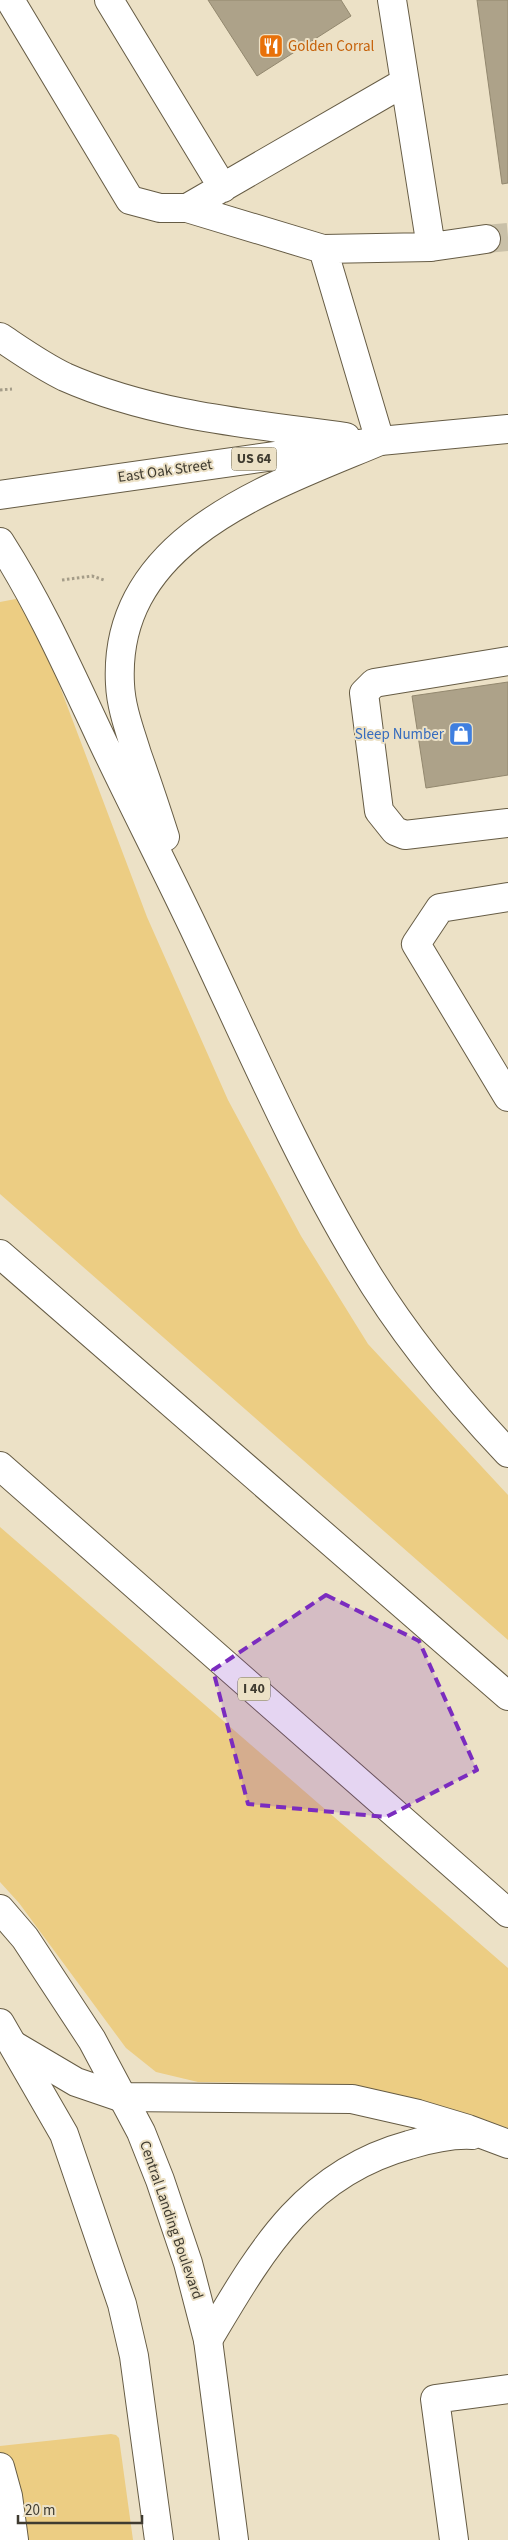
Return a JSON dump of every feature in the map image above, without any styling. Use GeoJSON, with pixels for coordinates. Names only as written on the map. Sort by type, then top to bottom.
{"type":"FeatureCollection","features":[{"type":"Feature","properties":{"kind":"main road"},"geometry":{"type":"LineString","coordinates":[[10,0],[130,200],[160,208],[187,208],[323,249],[431,247],[486,239]]}},
{"type":"Feature","properties":{"kind":"main road"},"geometry":{"type":"LineString","coordinates":[[109,0],[222,188]]}},
{"type":"Feature","properties":{"kind":"main road"},"geometry":{"type":"LineString","coordinates":[[392,0],[431,247]]}},
{"type":"Feature","properties":{"kind":"main road"},"geometry":{"type":"LineString","coordinates":[[187,208],[405,82]]}},
{"type":"Feature","properties":{"kind":"main road"},"geometry":{"type":"LineString","coordinates":[[323,249],[380,441]]}},
{"type":"Feature","properties":{"kind":"main road"},"geometry":{"type":"LineString","coordinates":[[0,337],[64,376],[117,397],[187,414],[380,441]]}},
{"type":"Feature","properties":{"kind":"main road","name":"East Oak Street"},"geometry":{"type":"LineString","coordinates":[[0,495],[380,441],[508,429]]}},
{"type":"Feature","properties":{"kind":"main road"},"geometry":{"type":"LineString","coordinates":[[198,938],[126,718],[120,685],[121,644],[131,612],[140,590],[160,564],[194,534],[234,506],[276,485],[380,441]]}},
{"type":"Feature","properties":{"kind":"main road"},"geometry":{"type":"LineString","coordinates":[[0,542],[27,584],[56,640],[281,1117],[361,1264],[469,1412],[508,1453]]}},
{"type":"Feature","properties":{"kind":"main road"},"geometry":{"type":"LineString","coordinates":[[508,661],[374,683],[364,693],[379,811],[395,831],[405,835],[508,822]]}},
{"type":"Feature","properties":{"kind":"main road"},"geometry":{"type":"LineString","coordinates":[[508,897],[440,908],[416,944],[508,1097]]}},
{"type":"Feature","properties":{"kind":"main road"},"geometry":{"type":"LineString","coordinates":[[0,1254],[508,1696]]}},
{"type":"Feature","properties":{"kind":"main road","name":"I 40"},"geometry":{"type":"LineString","coordinates":[[0,1466],[508,1913]]}},
{"type":"Feature","properties":{"kind":"main road","name":"Central Landing Boulevard"},"geometry":{"type":"LineString","coordinates":[[0,1909],[25,1938],[60,1988],[92,2040],[120,2097],[141,2132],[160,2180],[188,2263],[208,2340],[234,2540]]}},
{"type":"Feature","properties":{"kind":"main road"},"geometry":{"type":"LineString","coordinates":[[0,2023],[15,2046],[64,2134],[122,2304],[134,2356],[160,2540]]}},
{"type":"Feature","properties":{"kind":"main road"},"geometry":{"type":"LineString","coordinates":[[15,2046],[76,2082],[120,2097],[352,2099],[418,2114],[468,2129],[508,2144]]}},
{"type":"Feature","properties":{"kind":"main road"},"geometry":{"type":"LineString","coordinates":[[208,2340],[267,2245],[288,2219],[340,2175],[387,2152],[424,2141],[468,2135],[488,2137],[508,2144]]}},
{"type":"Feature","properties":{"kind":"main road"},"geometry":{"type":"LineString","coordinates":[[454,2540],[434,2399],[508,2389]]}},
{"type":"Feature","properties":{"kind":"main road"},"geometry":{"type":"LineString","coordinates":[[0,2467],[8,2496],[14,2540]]}},
{"type":"Feature","properties":{"kind":"path"},"geometry":{"type":"LineString","coordinates":[[59,580],[92,576],[104,580]]}},
{"type":"Feature","properties":{"kind":"highlighted area"},"geometry":{"type":"Polygon","coordinates":[[[326,1595],[419,1641],[477,1770],[386,1817],[248,1804],[213,1670],[326,1595]]]}},
{"type":"Feature","properties":{"kind":"shaded area"},"geometry":{"type":"Polygon","coordinates":[[[26,597],[147,917],[228,1100],[301,1236],[368,1344],[508,1495],[508,1640],[0,1194],[0,602],[26,597]]]}},
{"type":"Feature","properties":{"kind":"shaded area"},"geometry":{"type":"Polygon","coordinates":[[[0,1527],[508,1968],[508,2128],[445,2107],[351,2087],[198,2082],[156,2072],[126,2048],[19,1903],[0,1882],[0,1527]]]}},
{"type":"Feature","properties":{"kind":"shaded area"},"geometry":{"type":"Polygon","coordinates":[[[111,2434],[119,2438],[133,2540],[0,2540],[0,2446],[111,2434]]]}},
{"type":"Feature","properties":{"kind":"building","name":"Golden Corral"},"geometry":{"type":"Polygon","coordinates":[[[208,0],[341,0],[351,16],[257,76],[208,0]]]}},
{"type":"Feature","properties":{"kind":"building"},"geometry":{"type":"Polygon","coordinates":[[[477,0],[508,0],[508,183],[502,184],[477,0]]]}},
{"type":"Feature","properties":{"kind":"building"},"geometry":{"type":"Polygon","coordinates":[[[508,682],[508,775],[426,788],[412,696],[508,682]]]}},
{"type":"Feature","properties":{"kind":"tunnel"},"geometry":{"type":"LineString","coordinates":[[486,239],[508,237]]}},
{"type":"Feature","properties":{"kind":"place","name":"Golden Corral"},"geometry":{"type":"Point","coordinates":[271,46]}},
{"type":"Feature","properties":{"kind":"place","name":"Sleep Number"},"geometry":{"type":"Point","coordinates":[461,734]}}]}
